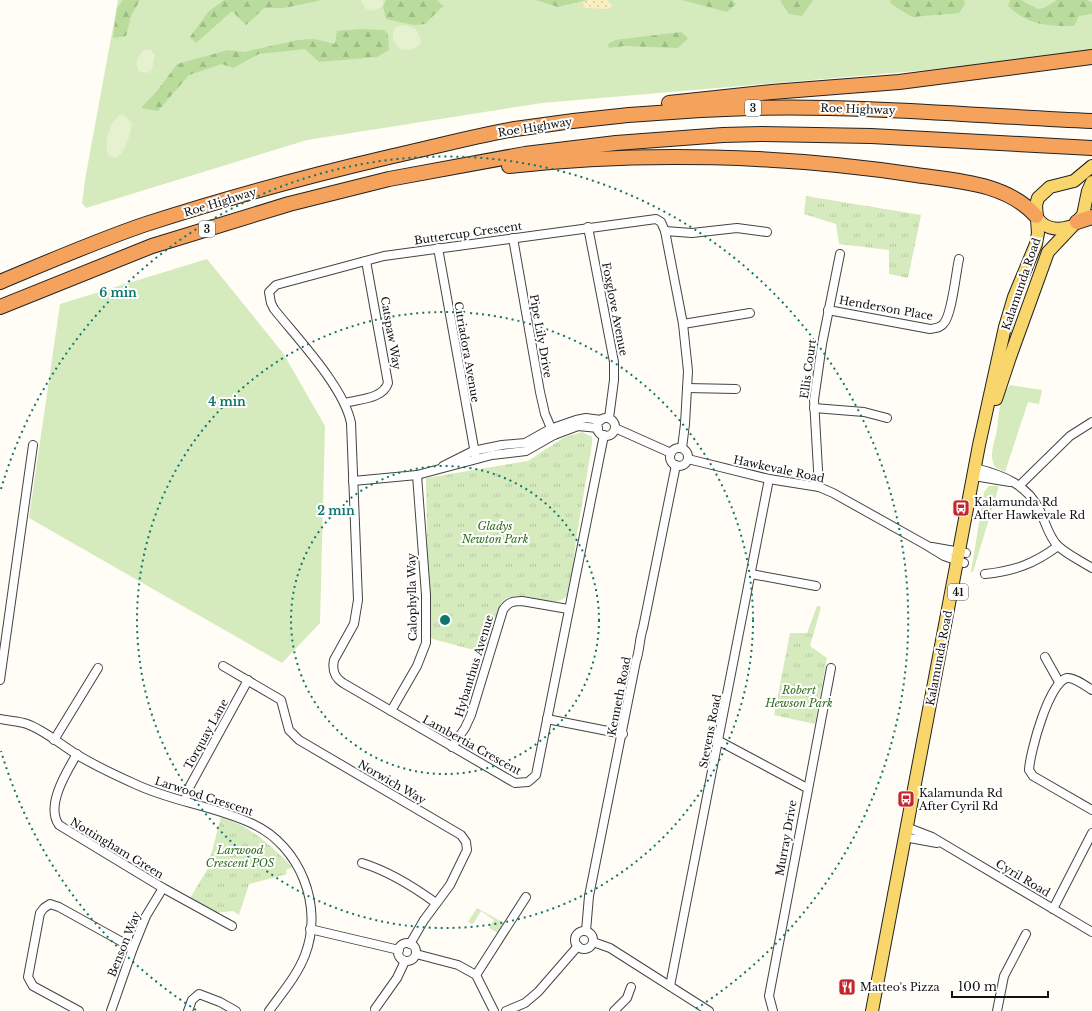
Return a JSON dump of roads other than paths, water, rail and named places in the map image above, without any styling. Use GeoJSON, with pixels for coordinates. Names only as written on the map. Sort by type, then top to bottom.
{"type":"FeatureCollection","features":[{"type":"Feature","properties":{"kind":"highway"},"geometry":{"type":"LineString","coordinates":[[512,130],[615,110],[703,99],[900,82],[1092,57]]}},
{"type":"Feature","properties":{"kind":"highway","name":"Roe Highway"},"geometry":{"type":"LineString","coordinates":[[0,282],[145,224],[336,169],[512,130],[599,118],[691,111],[778,108],[870,109],[1092,121]]}},
{"type":"Feature","properties":{"kind":"highway","name":"Roe Highway"},"geometry":{"type":"LineString","coordinates":[[0,307],[61,281],[152,246],[289,204],[389,179],[517,156],[616,143],[723,135],[871,136],[1092,148]]}},
{"type":"Feature","properties":{"kind":"highway"},"geometry":{"type":"LineString","coordinates":[[253,215],[379,186],[466,170],[580,160],[746,158],[891,171],[983,186],[997,190],[1017,199],[1028,207],[1036,216]]}},
{"type":"Feature","properties":{"kind":"highway"},"geometry":{"type":"LineString","coordinates":[[1073,225],[1092,217]]}},
{"type":"Feature","properties":{"kind":"main road","name":"Kalamunda Road"},"geometry":{"type":"LineString","coordinates":[[978,473],[986,411],[1005,327],[1014,297],[1036,244],[1038,233],[1036,205],[1043,192],[1050,187],[1074,181],[1092,166]]}},
{"type":"Feature","properties":{"kind":"main road","name":"Kalamunda Road"},"geometry":{"type":"LineString","coordinates":[[878,1011],[909,833],[961,557],[990,422],[1010,357],[1048,252],[1083,215],[1088,191],[1092,182]]}},
{"type":"Feature","properties":{"kind":"main road","name":"Kalamunda Road"},"geometry":{"type":"LineString","coordinates":[[1036,216],[1045,226],[1053,229],[1073,225]]}},
{"type":"Feature","properties":{"kind":"main road","name":"Kalamunda Road"},"geometry":{"type":"LineString","coordinates":[[872,1011],[909,833]]}},
{"type":"Feature","properties":{"kind":"street","name":"Buttercup Crescent"},"geometry":{"type":"LineString","coordinates":[[353,482],[351,423],[345,403],[274,308],[269,292],[276,285],[384,256],[652,218],[661,222],[665,231]]}},
{"type":"Feature","properties":{"kind":"street","name":"Foxglove Avenue"},"geometry":{"type":"LineString","coordinates":[[588,227],[614,362],[614,380],[602,422]]}},
{"type":"Feature","properties":{"kind":"street"},"geometry":{"type":"LineString","coordinates":[[682,448],[688,388],[684,324],[665,231],[692,233],[736,228],[767,232]]}},
{"type":"Feature","properties":{"kind":"street","name":"Pipe Lily Drive"},"geometry":{"type":"LineString","coordinates":[[513,238],[540,392],[552,432]]}},
{"type":"Feature","properties":{"kind":"street","name":"Citriadora Avenue"},"geometry":{"type":"LineString","coordinates":[[438,248],[475,455]]}},
{"type":"Feature","properties":{"kind":"street","name":"Ellis Court"},"geometry":{"type":"LineString","coordinates":[[819,487],[814,408],[822,344],[840,254]]}},
{"type":"Feature","properties":{"kind":"street","name":"Henderson Place"},"geometry":{"type":"LineString","coordinates":[[828,310],[930,329],[937,328],[941,326],[948,317],[959,259]]}},
{"type":"Feature","properties":{"kind":"street","name":"Catspaw Way"},"geometry":{"type":"LineString","coordinates":[[345,403],[380,394],[386,390],[388,383],[366,261]]}},
{"type":"Feature","properties":{"kind":"street"},"geometry":{"type":"LineString","coordinates":[[684,324],[750,313]]}},
{"type":"Feature","properties":{"kind":"street"},"geometry":{"type":"LineString","coordinates":[[688,388],[736,389]]}},
{"type":"Feature","properties":{"kind":"street"},"geometry":{"type":"LineString","coordinates":[[814,408],[864,412],[887,418]]}},
{"type":"Feature","properties":{"kind":"street"},"geometry":{"type":"LineString","coordinates":[[602,422],[604,435],[611,434],[615,428]]}},
{"type":"Feature","properties":{"kind":"street"},"geometry":{"type":"LineString","coordinates":[[353,482],[417,475],[441,468],[446,463],[475,455],[526,451],[552,432],[602,422],[614,423],[615,428],[671,453]]}},
{"type":"Feature","properties":{"kind":"street"},"geometry":{"type":"LineString","coordinates":[[1020,485],[1070,436],[1092,422]]}},
{"type":"Feature","properties":{"kind":"street","name":"Lambertia Crescent"},"geometry":{"type":"LineString","coordinates":[[353,482],[358,600],[354,624],[334,660],[334,671],[338,680],[515,783],[528,782],[536,775],[604,435]]}},
{"type":"Feature","properties":{"kind":"street"},"geometry":{"type":"LineString","coordinates":[[0,680],[33,445]]}},
{"type":"Feature","properties":{"kind":"street"},"geometry":{"type":"LineString","coordinates":[[675,448],[682,448],[687,452],[688,459],[683,465],[676,465],[671,460],[671,453],[675,448]]}},
{"type":"Feature","properties":{"kind":"street","name":"Hawkevale Road"},"geometry":{"type":"LineString","coordinates":[[688,459],[769,479],[819,487],[833,493],[926,545],[932,550],[961,557]]}},
{"type":"Feature","properties":{"kind":"street","name":"Kenneth Road"},"geometry":{"type":"LineString","coordinates":[[586,931],[589,896],[623,734],[636,661],[640,649],[639,641],[643,628],[676,465]]}},
{"type":"Feature","properties":{"kind":"street"},"geometry":{"type":"LineString","coordinates":[[978,473],[1001,475],[1011,482],[1020,485],[1030,494],[1038,505],[1049,531],[1058,546],[1092,568]]}},
{"type":"Feature","properties":{"kind":"street","name":"Calophylla Way"},"geometry":{"type":"LineString","coordinates":[[391,711],[417,666],[426,643],[426,595],[417,475]]}},
{"type":"Feature","properties":{"kind":"street","name":"Stevens Road"},"geometry":{"type":"LineString","coordinates":[[670,986],[769,479]]}},
{"type":"Feature","properties":{"kind":"street"},"geometry":{"type":"LineString","coordinates":[[985,574],[1009,571],[1019,568],[1036,560],[1058,546]]}},
{"type":"Feature","properties":{"kind":"street"},"geometry":{"type":"LineString","coordinates":[[750,574],[816,586]]}},
{"type":"Feature","properties":{"kind":"street","name":"Hybanthus Avenue"},"geometry":{"type":"LineString","coordinates":[[452,747],[465,728],[471,715],[503,610],[506,605],[515,601],[522,601],[568,609]]}},
{"type":"Feature","properties":{"kind":"street"},"geometry":{"type":"LineString","coordinates":[[1045,657],[1059,682]]}},
{"type":"Feature","properties":{"kind":"street","name":"Norwich Way"},"geometry":{"type":"LineString","coordinates":[[223,666],[281,700],[290,730],[298,740],[461,835],[466,842],[467,850],[450,885],[419,927],[410,944]]}},
{"type":"Feature","properties":{"kind":"street"},"geometry":{"type":"LineString","coordinates":[[54,740],[98,668]]}},
{"type":"Feature","properties":{"kind":"street","name":"Murray Drive"},"geometry":{"type":"LineString","coordinates":[[772,1011],[768,996],[831,668]]}},
{"type":"Feature","properties":{"kind":"street"},"geometry":{"type":"LineString","coordinates":[[1092,690],[1072,679],[1067,678],[1059,682],[1039,722],[1029,770],[1033,776],[1092,810]]}},
{"type":"Feature","properties":{"kind":"street","name":"Torquay Lane"},"geometry":{"type":"LineString","coordinates":[[185,800],[190,786],[248,680]]}},
{"type":"Feature","properties":{"kind":"street","name":"Larwood Crescent"},"geometry":{"type":"LineString","coordinates":[[0,719],[27,724],[77,754],[136,785],[165,796],[185,800],[254,824],[277,840],[295,860],[306,882],[311,916],[305,955],[277,1001]]}},
{"type":"Feature","properties":{"kind":"street"},"geometry":{"type":"LineString","coordinates":[[547,719],[623,734]]}},
{"type":"Feature","properties":{"kind":"street"},"geometry":{"type":"LineString","coordinates":[[719,741],[807,788]]}},
{"type":"Feature","properties":{"kind":"street","name":"Nottingham Green"},"geometry":{"type":"LineString","coordinates":[[77,754],[60,782],[55,812],[56,821],[63,828],[163,888],[232,926]]}},
{"type":"Feature","properties":{"kind":"street","name":"Cyril Road"},"geometry":{"type":"LineString","coordinates":[[909,833],[932,837],[1092,932]]}},
{"type":"Feature","properties":{"kind":"street"},"geometry":{"type":"LineString","coordinates":[[1053,909],[1092,833]]}},
{"type":"Feature","properties":{"kind":"street"},"geometry":{"type":"LineString","coordinates":[[362,864],[374,867],[421,892],[436,903]]}},
{"type":"Feature","properties":{"kind":"street","name":"Benson Way"},"geometry":{"type":"LineString","coordinates":[[111,1011],[146,916],[163,888]]}},
{"type":"Feature","properties":{"kind":"street"},"geometry":{"type":"LineString","coordinates":[[476,975],[526,897]]}},
{"type":"Feature","properties":{"kind":"street"},"geometry":{"type":"LineString","coordinates":[[79,1011],[33,986],[28,977],[40,913],[44,908],[50,904],[59,907],[133,948]]}},
{"type":"Feature","properties":{"kind":"street"},"geometry":{"type":"LineString","coordinates":[[310,929],[399,950]]}},
{"type":"Feature","properties":{"kind":"street"},"geometry":{"type":"LineString","coordinates":[[586,931],[592,936],[593,942],[588,948],[578,946],[576,936],[580,932],[586,931]]}},
{"type":"Feature","properties":{"kind":"street"},"geometry":{"type":"LineString","coordinates":[[997,1011],[1004,976],[1026,934]]}},
{"type":"Feature","properties":{"kind":"street"},"geometry":{"type":"LineString","coordinates":[[593,942],[610,948],[709,1011]]}},
{"type":"Feature","properties":{"kind":"street"},"geometry":{"type":"LineString","coordinates":[[410,944],[414,947],[416,954],[412,960],[405,961],[400,958],[399,950],[403,945],[410,944]]}},
{"type":"Feature","properties":{"kind":"street"},"geometry":{"type":"LineString","coordinates":[[506,1011],[525,1003],[538,992],[578,946]]}},
{"type":"Feature","properties":{"kind":"street"},"geometry":{"type":"LineString","coordinates":[[416,954],[458,965],[476,975],[494,1011]]}},
{"type":"Feature","properties":{"kind":"street"},"geometry":{"type":"LineString","coordinates":[[375,1009],[394,982],[405,961]]}},
{"type":"Feature","properties":{"kind":"street"},"geometry":{"type":"LineString","coordinates":[[614,1011],[627,998],[631,987]]}},
{"type":"Feature","properties":{"kind":"street"},"geometry":{"type":"LineString","coordinates":[[188,1011],[192,1000],[199,994],[220,1002],[236,1011]]}},
{"type":"Feature","properties":{"kind":"street"},"geometry":{"type":"LineString","coordinates":[[269,1011],[277,1001]]}},
{"type":"Feature","properties":{"kind":"street"},"geometry":{"type":"LineString","coordinates":[[275,1011],[277,1001]]}},
{"type":"Feature","properties":{"kind":"place","name":"Kalamunda Rd After Hawkevale Rd"},"geometry":{"type":"Point","coordinates":[961,508]}},
{"type":"Feature","properties":{"kind":"place","name":"Kalamunda Rd After Cyril Rd"},"geometry":{"type":"Point","coordinates":[906,799]}},
{"type":"Feature","properties":{"kind":"place","name":"Matteo's Pizza"},"geometry":{"type":"Point","coordinates":[847,987]}},
{"type":"Feature","properties":{"kind":"park label","name":"Gladys Newton Park"},"geometry":{"type":"Point","coordinates":[495,532]}},
{"type":"Feature","properties":{"kind":"park label","name":"Robert Hewson Park"},"geometry":{"type":"Point","coordinates":[799,696]}},
{"type":"Feature","properties":{"kind":"park label","name":"Larwood Crescent POS"},"geometry":{"type":"Point","coordinates":[240,856]}}]}
